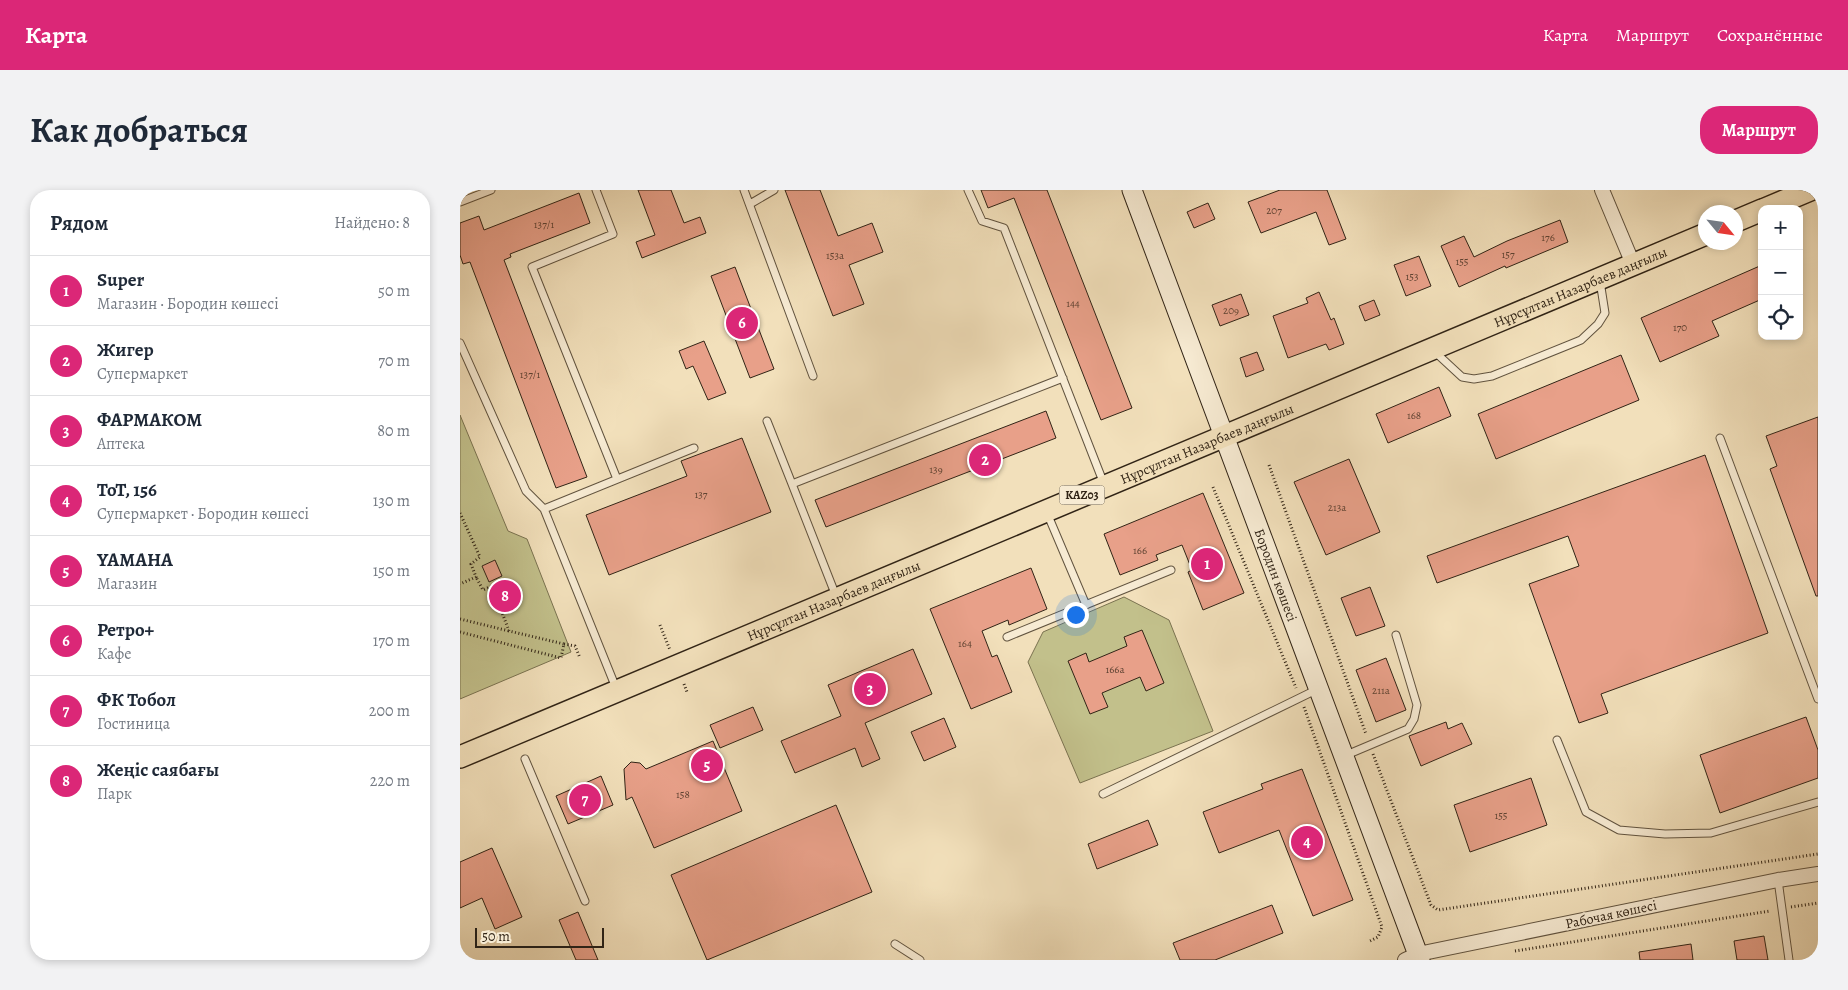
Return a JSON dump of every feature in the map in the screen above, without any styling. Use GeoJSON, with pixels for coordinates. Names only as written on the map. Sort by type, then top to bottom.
{"type":"FeatureCollection","features":[{"type":"Feature","properties":{"kind":"main road"},"geometry":{"type":"LineString","coordinates":[[1773,205],[1810,190]]}},
{"type":"Feature","properties":{"kind":"main road"},"geometry":{"type":"LineString","coordinates":[[1743,218],[1758,211]]}},
{"type":"Feature","properties":{"kind":"main road","name":"Нұрсұлтан Назарбаев даңғылы"},"geometry":{"type":"LineString","coordinates":[[460,757],[1104,485],[1223,437],[1698,237]]}},
{"type":"Feature","properties":{"kind":"street","name":"Бородин көшесі"},"geometry":{"type":"LineString","coordinates":[[1132,190],[1343,756],[1414,958]]}},
{"type":"Feature","properties":{"kind":"street"},"geometry":{"type":"LineString","coordinates":[[1602,190],[1633,264]]}},
{"type":"Feature","properties":{"kind":"street","name":"Рабочая көшесі"},"geometry":{"type":"LineString","coordinates":[[1414,958],[1778,880],[1818,874]]}},
{"type":"Feature","properties":{"kind":"lane"},"geometry":{"type":"LineString","coordinates":[[460,202],[491,190]]}},
{"type":"Feature","properties":{"kind":"lane"},"geometry":{"type":"LineString","coordinates":[[596,190],[613,234],[532,267],[617,479]]}},
{"type":"Feature","properties":{"kind":"lane"},"geometry":{"type":"LineString","coordinates":[[744,190],[813,376]]}},
{"type":"Feature","properties":{"kind":"lane"},"geometry":{"type":"LineString","coordinates":[[750,204],[774,190]]}},
{"type":"Feature","properties":{"kind":"lane"},"geometry":{"type":"LineString","coordinates":[[968,190],[982,221],[1004,228],[1104,485]]}},
{"type":"Feature","properties":{"kind":"lane"},"geometry":{"type":"LineString","coordinates":[[1431,349],[1462,377],[1474,379],[1492,376],[1580,340],[1598,324],[1605,313],[1599,279]]}},
{"type":"Feature","properties":{"kind":"lane"},"geometry":{"type":"LineString","coordinates":[[460,343],[526,491],[544,509],[618,691]]}},
{"type":"Feature","properties":{"kind":"lane"},"geometry":{"type":"LineString","coordinates":[[792,484],[1063,378]]}},
{"type":"Feature","properties":{"kind":"lane"},"geometry":{"type":"LineString","coordinates":[[767,421],[837,598]]}},
{"type":"Feature","properties":{"kind":"lane"},"geometry":{"type":"LineString","coordinates":[[1720,438],[1818,699]]}},
{"type":"Feature","properties":{"kind":"lane"},"geometry":{"type":"LineString","coordinates":[[544,509],[694,448]]}},
{"type":"Feature","properties":{"kind":"lane"},"geometry":{"type":"LineString","coordinates":[[1046,510],[1086,605]]}},
{"type":"Feature","properties":{"kind":"lane"},"geometry":{"type":"LineString","coordinates":[[1007,637],[1171,570]]}},
{"type":"Feature","properties":{"kind":"lane"},"geometry":{"type":"LineString","coordinates":[[1343,756],[1408,729],[1414,719],[1417,705],[1396,635]]}},
{"type":"Feature","properties":{"kind":"lane"},"geometry":{"type":"LineString","coordinates":[[1104,794],[1318,689]]}},
{"type":"Feature","properties":{"kind":"lane"},"geometry":{"type":"LineString","coordinates":[[1557,740],[1586,812],[1619,830],[1665,834],[1711,832],[1818,802]]}},
{"type":"Feature","properties":{"kind":"lane"},"geometry":{"type":"LineString","coordinates":[[525,759],[585,901]]}},
{"type":"Feature","properties":{"kind":"lane"},"geometry":{"type":"LineString","coordinates":[[1778,880],[1789,960]]}},
{"type":"Feature","properties":{"kind":"lane"},"geometry":{"type":"LineString","coordinates":[[895,944],[920,960]]}},
{"type":"Feature","properties":{"kind":"path"},"geometry":{"type":"LineString","coordinates":[[1269,465],[1370,745],[1431,905],[1438,910],[1818,854]]}},
{"type":"Feature","properties":{"kind":"path"},"geometry":{"type":"LineString","coordinates":[[460,513],[480,557],[470,564],[482,590],[492,586],[510,631]]}},
{"type":"Feature","properties":{"kind":"path"},"geometry":{"type":"LineString","coordinates":[[460,584],[476,577]]}},
{"type":"Feature","properties":{"kind":"path"},"geometry":{"type":"LineString","coordinates":[[460,619],[575,646],[580,658]]}},
{"type":"Feature","properties":{"kind":"path"},"geometry":{"type":"LineString","coordinates":[[460,632],[561,658],[564,644]]}},
{"type":"Feature","properties":{"kind":"path"},"geometry":{"type":"LineString","coordinates":[[1510,952],[1818,903]]}},
{"type":"Feature","properties":{"kind":"path"},"geometry":{"type":"LineString","coordinates":[[1368,942],[1378,937],[1382,928]]}},
{"type":"Feature","properties":{"kind":"shaded area"},"geometry":{"type":"Polygon","coordinates":[[[460,415],[508,531],[527,539],[571,652],[460,699],[460,415]]]}},
{"type":"Feature","properties":{"kind":"shaded area"},"geometry":{"type":"Polygon","coordinates":[[[1124,597],[1169,620],[1213,731],[1080,783],[1028,662],[1043,632],[1124,597]]]}},
{"type":"Feature","properties":{"kind":"building"},"geometry":{"type":"Polygon","coordinates":[[[638,190],[671,190],[684,223],[700,217],[706,233],[642,258],[636,242],[655,235],[638,190]]]}},
{"type":"Feature","properties":{"kind":"building"},"geometry":{"type":"Polygon","coordinates":[[[785,190],[820,190],[838,236],[872,223],[883,252],[849,265],[864,304],[833,316],[785,190]]]}},
{"type":"Feature","properties":{"kind":"building"},"geometry":{"type":"Polygon","coordinates":[[[981,190],[1047,190],[1132,408],[1101,420],[1014,198],[988,208],[981,190]]]}},
{"type":"Feature","properties":{"kind":"building"},"geometry":{"type":"Polygon","coordinates":[[[1280,190],[1327,190],[1346,239],[1329,245],[1316,212],[1261,233],[1248,202],[1280,190]]]}},
{"type":"Feature","properties":{"kind":"building"},"geometry":{"type":"Polygon","coordinates":[[[579,193],[590,223],[510,254],[511,257],[504,260],[587,477],[556,488],[470,262],[463,264],[460,255],[460,223],[479,216],[484,230],[579,193]]]}},
{"type":"Feature","properties":{"kind":"building"},"geometry":{"type":"Polygon","coordinates":[[[1208,203],[1215,219],[1194,228],[1187,212],[1208,203]]]}},
{"type":"Feature","properties":{"kind":"building"},"geometry":{"type":"Polygon","coordinates":[[[1560,220],[1568,242],[1506,268],[1505,266],[1459,287],[1441,246],[1464,236],[1474,257],[1507,241],[1560,220]]]}},
{"type":"Feature","properties":{"kind":"building"},"geometry":{"type":"Polygon","coordinates":[[[1419,256],[1431,286],[1406,296],[1394,265],[1419,256]]]}},
{"type":"Feature","properties":{"kind":"building"},"geometry":{"type":"Polygon","coordinates":[[[735,267],[774,369],[750,378],[711,276],[735,267]]]}},
{"type":"Feature","properties":{"kind":"building"},"geometry":{"type":"Polygon","coordinates":[[[1758,267],[1758,301],[1712,321],[1719,336],[1660,362],[1641,318],[1758,267]]]}},
{"type":"Feature","properties":{"kind":"building"},"geometry":{"type":"Polygon","coordinates":[[[1319,292],[1331,320],[1334,318],[1344,344],[1329,350],[1326,344],[1288,358],[1273,316],[1308,303],[1306,298],[1319,292]]]}},
{"type":"Feature","properties":{"kind":"building"},"geometry":{"type":"Polygon","coordinates":[[[1241,294],[1249,315],[1220,326],[1212,305],[1241,294]]]}},
{"type":"Feature","properties":{"kind":"building"},"geometry":{"type":"Polygon","coordinates":[[[1374,300],[1380,315],[1365,321],[1359,306],[1374,300]]]}},
{"type":"Feature","properties":{"kind":"building"},"geometry":{"type":"Polygon","coordinates":[[[704,341],[726,393],[708,400],[693,366],[686,369],[679,351],[704,341]]]}},
{"type":"Feature","properties":{"kind":"building"},"geometry":{"type":"Polygon","coordinates":[[[1257,352],[1264,370],[1246,377],[1240,358],[1257,352]]]}},
{"type":"Feature","properties":{"kind":"building"},"geometry":{"type":"Polygon","coordinates":[[[1621,355],[1639,400],[1496,459],[1478,414],[1621,355]]]}},
{"type":"Feature","properties":{"kind":"building"},"geometry":{"type":"Polygon","coordinates":[[[1439,387],[1451,416],[1388,443],[1376,414],[1439,387]]]}},
{"type":"Feature","properties":{"kind":"building"},"geometry":{"type":"Polygon","coordinates":[[[1046,411],[1056,438],[826,527],[815,500],[1046,411]]]}},
{"type":"Feature","properties":{"kind":"building"},"geometry":{"type":"Polygon","coordinates":[[[1818,417],[1818,596],[1816,596],[1770,469],[1777,466],[1766,436],[1818,417]]]}},
{"type":"Feature","properties":{"kind":"building"},"geometry":{"type":"Polygon","coordinates":[[[742,438],[771,512],[609,575],[586,515],[687,476],[681,461],[742,438]]]}},
{"type":"Feature","properties":{"kind":"building"},"geometry":{"type":"Polygon","coordinates":[[[1705,455],[1768,633],[1601,694],[1608,713],[1579,723],[1529,584],[1579,566],[1568,536],[1437,583],[1427,556],[1705,455]]]}},
{"type":"Feature","properties":{"kind":"building"},"geometry":{"type":"Polygon","coordinates":[[[1349,459],[1380,532],[1326,555],[1294,482],[1349,459]]]}},
{"type":"Feature","properties":{"kind":"building"},"geometry":{"type":"Polygon","coordinates":[[[1203,493],[1244,593],[1203,610],[1188,572],[1192,570],[1182,545],[1156,555],[1158,560],[1120,575],[1104,534],[1203,493]]]}},
{"type":"Feature","properties":{"kind":"building"},"geometry":{"type":"Polygon","coordinates":[[[495,560],[502,576],[489,582],[482,566],[495,560]]]}},
{"type":"Feature","properties":{"kind":"building"},"geometry":{"type":"Polygon","coordinates":[[[1031,568],[1047,609],[1009,625],[1008,620],[982,631],[992,657],[997,655],[1012,692],[971,709],[930,609],[1031,568]]]}},
{"type":"Feature","properties":{"kind":"building"},"geometry":{"type":"Polygon","coordinates":[[[1370,587],[1385,626],[1356,636],[1341,598],[1370,587]]]}},
{"type":"Feature","properties":{"kind":"building"},"geometry":{"type":"Polygon","coordinates":[[[1142,630],[1164,683],[1146,691],[1140,677],[1102,693],[1108,707],[1090,714],[1068,661],[1086,653],[1089,662],[1127,646],[1124,637],[1142,630]]]}},
{"type":"Feature","properties":{"kind":"building"},"geometry":{"type":"Polygon","coordinates":[[[913,649],[932,694],[865,723],[880,759],[862,767],[855,748],[795,773],[781,741],[841,716],[828,685],[913,649]]]}},
{"type":"Feature","properties":{"kind":"building"},"geometry":{"type":"Polygon","coordinates":[[[1386,658],[1406,710],[1376,722],[1356,670],[1386,658]]]}},
{"type":"Feature","properties":{"kind":"building"},"geometry":{"type":"Polygon","coordinates":[[[753,707],[763,730],[720,748],[710,725],[753,707]]]}},
{"type":"Feature","properties":{"kind":"building"},"geometry":{"type":"Polygon","coordinates":[[[1806,717],[1818,750],[1818,778],[1720,813],[1700,755],[1806,717]]]}},
{"type":"Feature","properties":{"kind":"building"},"geometry":{"type":"Polygon","coordinates":[[[944,718],[956,747],[924,761],[911,732],[944,718]]]}},
{"type":"Feature","properties":{"kind":"building"},"geometry":{"type":"Polygon","coordinates":[[[1446,722],[1448,729],[1462,723],[1472,744],[1421,766],[1409,736],[1446,722]]]}},
{"type":"Feature","properties":{"kind":"building"},"geometry":{"type":"Polygon","coordinates":[[[713,741],[742,811],[654,848],[632,797],[626,800],[624,769],[631,762],[640,763],[646,769],[713,741]]]}},
{"type":"Feature","properties":{"kind":"building"},"geometry":{"type":"Polygon","coordinates":[[[1302,769],[1353,900],[1313,916],[1279,830],[1219,853],[1203,812],[1263,789],[1261,784],[1302,769]]]}},
{"type":"Feature","properties":{"kind":"building"},"geometry":{"type":"Polygon","coordinates":[[[601,776],[613,805],[568,824],[556,796],[601,776]]]}},
{"type":"Feature","properties":{"kind":"building"},"geometry":{"type":"Polygon","coordinates":[[[1531,778],[1547,825],[1470,852],[1454,805],[1531,778]]]}},
{"type":"Feature","properties":{"kind":"building"},"geometry":{"type":"Polygon","coordinates":[[[836,805],[872,892],[707,960],[671,875],[836,805]]]}},
{"type":"Feature","properties":{"kind":"building"},"geometry":{"type":"Polygon","coordinates":[[[1148,820],[1158,845],[1097,869],[1088,844],[1148,820]]]}},
{"type":"Feature","properties":{"kind":"building"},"geometry":{"type":"Polygon","coordinates":[[[492,848],[522,917],[495,929],[482,898],[460,908],[460,862],[492,848]]]}},
{"type":"Feature","properties":{"kind":"building"},"geometry":{"type":"Polygon","coordinates":[[[1272,905],[1283,933],[1215,960],[1180,960],[1173,943],[1272,905]]]}},
{"type":"Feature","properties":{"kind":"building"},"geometry":{"type":"Polygon","coordinates":[[[578,912],[598,960],[576,960],[559,920],[578,912]]]}},
{"type":"Feature","properties":{"kind":"building"},"geometry":{"type":"Polygon","coordinates":[[[1764,936],[1768,960],[1737,960],[1734,941],[1764,936]]]}},
{"type":"Feature","properties":{"kind":"building"},"geometry":{"type":"Polygon","coordinates":[[[1691,944],[1693,960],[1640,960],[1639,952],[1691,944]]]}},
{"type":"Feature","properties":{"kind":"place","name":"Ретро+"},"geometry":{"type":"Point","coordinates":[742,323]}},
{"type":"Feature","properties":{"kind":"place","name":"Жигер"},"geometry":{"type":"Point","coordinates":[985,460]}},
{"type":"Feature","properties":{"kind":"place","name":"Super"},"geometry":{"type":"Point","coordinates":[1207,564]}},
{"type":"Feature","properties":{"kind":"place","name":"Жеңіс саябағы"},"geometry":{"type":"Point","coordinates":[505,596]}},
{"type":"Feature","properties":{"kind":"place","name":"ФАРМАКОМ"},"geometry":{"type":"Point","coordinates":[870,689]}},
{"type":"Feature","properties":{"kind":"place","name":"YAMAHA"},"geometry":{"type":"Point","coordinates":[707,765]}},
{"type":"Feature","properties":{"kind":"place","name":"ФК Тобол"},"geometry":{"type":"Point","coordinates":[585,800]}},
{"type":"Feature","properties":{"kind":"place","name":"ТоТ, 156"},"geometry":{"type":"Point","coordinates":[1307,842]}}]}
